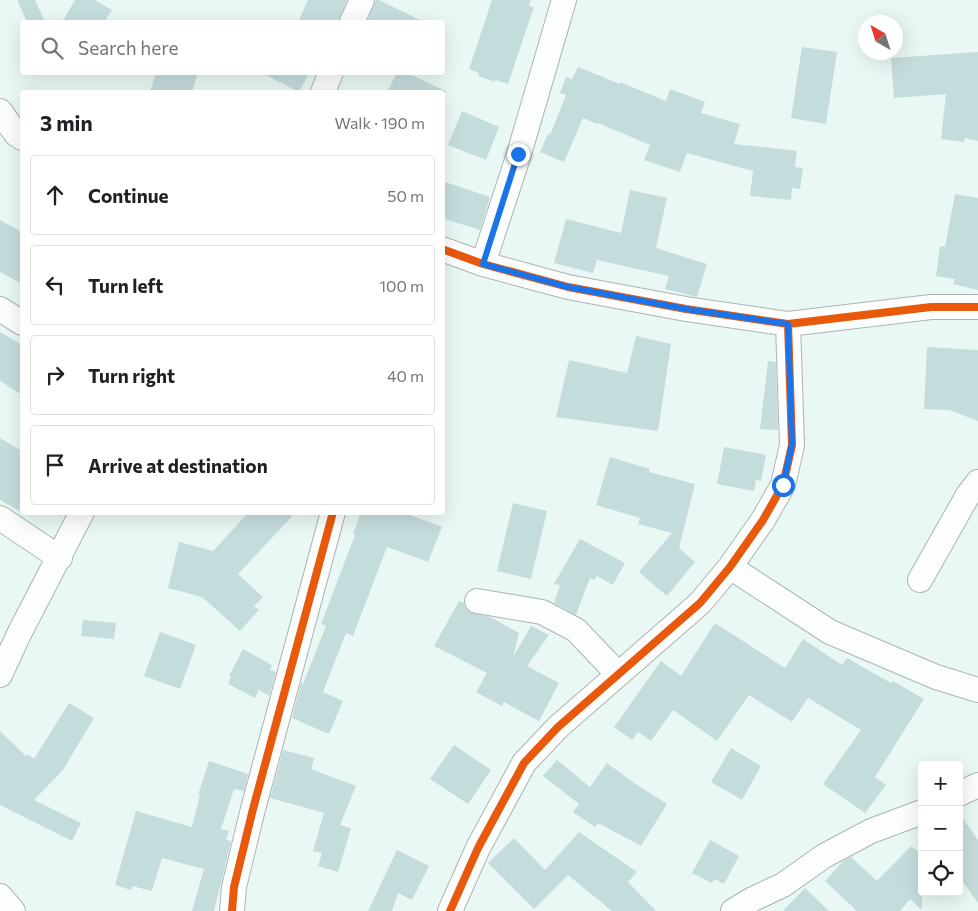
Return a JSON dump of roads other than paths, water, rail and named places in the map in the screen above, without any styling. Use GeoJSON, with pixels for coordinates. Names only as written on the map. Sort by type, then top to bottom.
{"type":"FeatureCollection","features":[{"type":"Feature","properties":{"kind":"street"},"geometry":{"type":"LineString","coordinates":[[353,20],[362,0]]}},
{"type":"Feature","properties":{"kind":"street"},"geometry":{"type":"LineString","coordinates":[[483,264],[564,0]]}},
{"type":"Feature","properties":{"kind":"street"},"geometry":{"type":"LineString","coordinates":[[324,90],[330,75]]}},
{"type":"Feature","properties":{"kind":"street"},"geometry":{"type":"LineString","coordinates":[[0,111],[16,134],[20,137]]}},
{"type":"Feature","properties":{"kind":"street"},"geometry":{"type":"LineString","coordinates":[[445,250],[483,264],[568,287],[686,309],[788,324],[931,307],[978,307]]}},
{"type":"Feature","properties":{"kind":"street"},"geometry":{"type":"LineString","coordinates":[[0,309],[20,322]]}},
{"type":"Feature","properties":{"kind":"street"},"geometry":{"type":"LineString","coordinates":[[450,911],[478,848],[524,763],[558,727],[700,603],[730,567],[763,520],[783,485],[792,444],[788,324]]}},
{"type":"Feature","properties":{"kind":"street"},"geometry":{"type":"LineString","coordinates":[[920,580],[968,495],[978,482]]}},
{"type":"Feature","properties":{"kind":"street"},"geometry":{"type":"LineString","coordinates":[[0,675],[81,515]]}},
{"type":"Feature","properties":{"kind":"street"},"geometry":{"type":"LineString","coordinates":[[232,911],[234,887],[332,515]]}},
{"type":"Feature","properties":{"kind":"street"},"geometry":{"type":"LineString","coordinates":[[0,518],[60,558]]}},
{"type":"Feature","properties":{"kind":"street"},"geometry":{"type":"LineString","coordinates":[[730,567],[830,632],[936,677],[978,690]]}},
{"type":"Feature","properties":{"kind":"street"},"geometry":{"type":"LineString","coordinates":[[477,601],[542,612],[576,630],[618,674]]}},
{"type":"Feature","properties":{"kind":"street"},"geometry":{"type":"LineString","coordinates":[[963,792],[978,785]]}},
{"type":"Feature","properties":{"kind":"street"},"geometry":{"type":"LineString","coordinates":[[733,911],[783,885],[824,856],[871,831],[918,813]]}}]}
